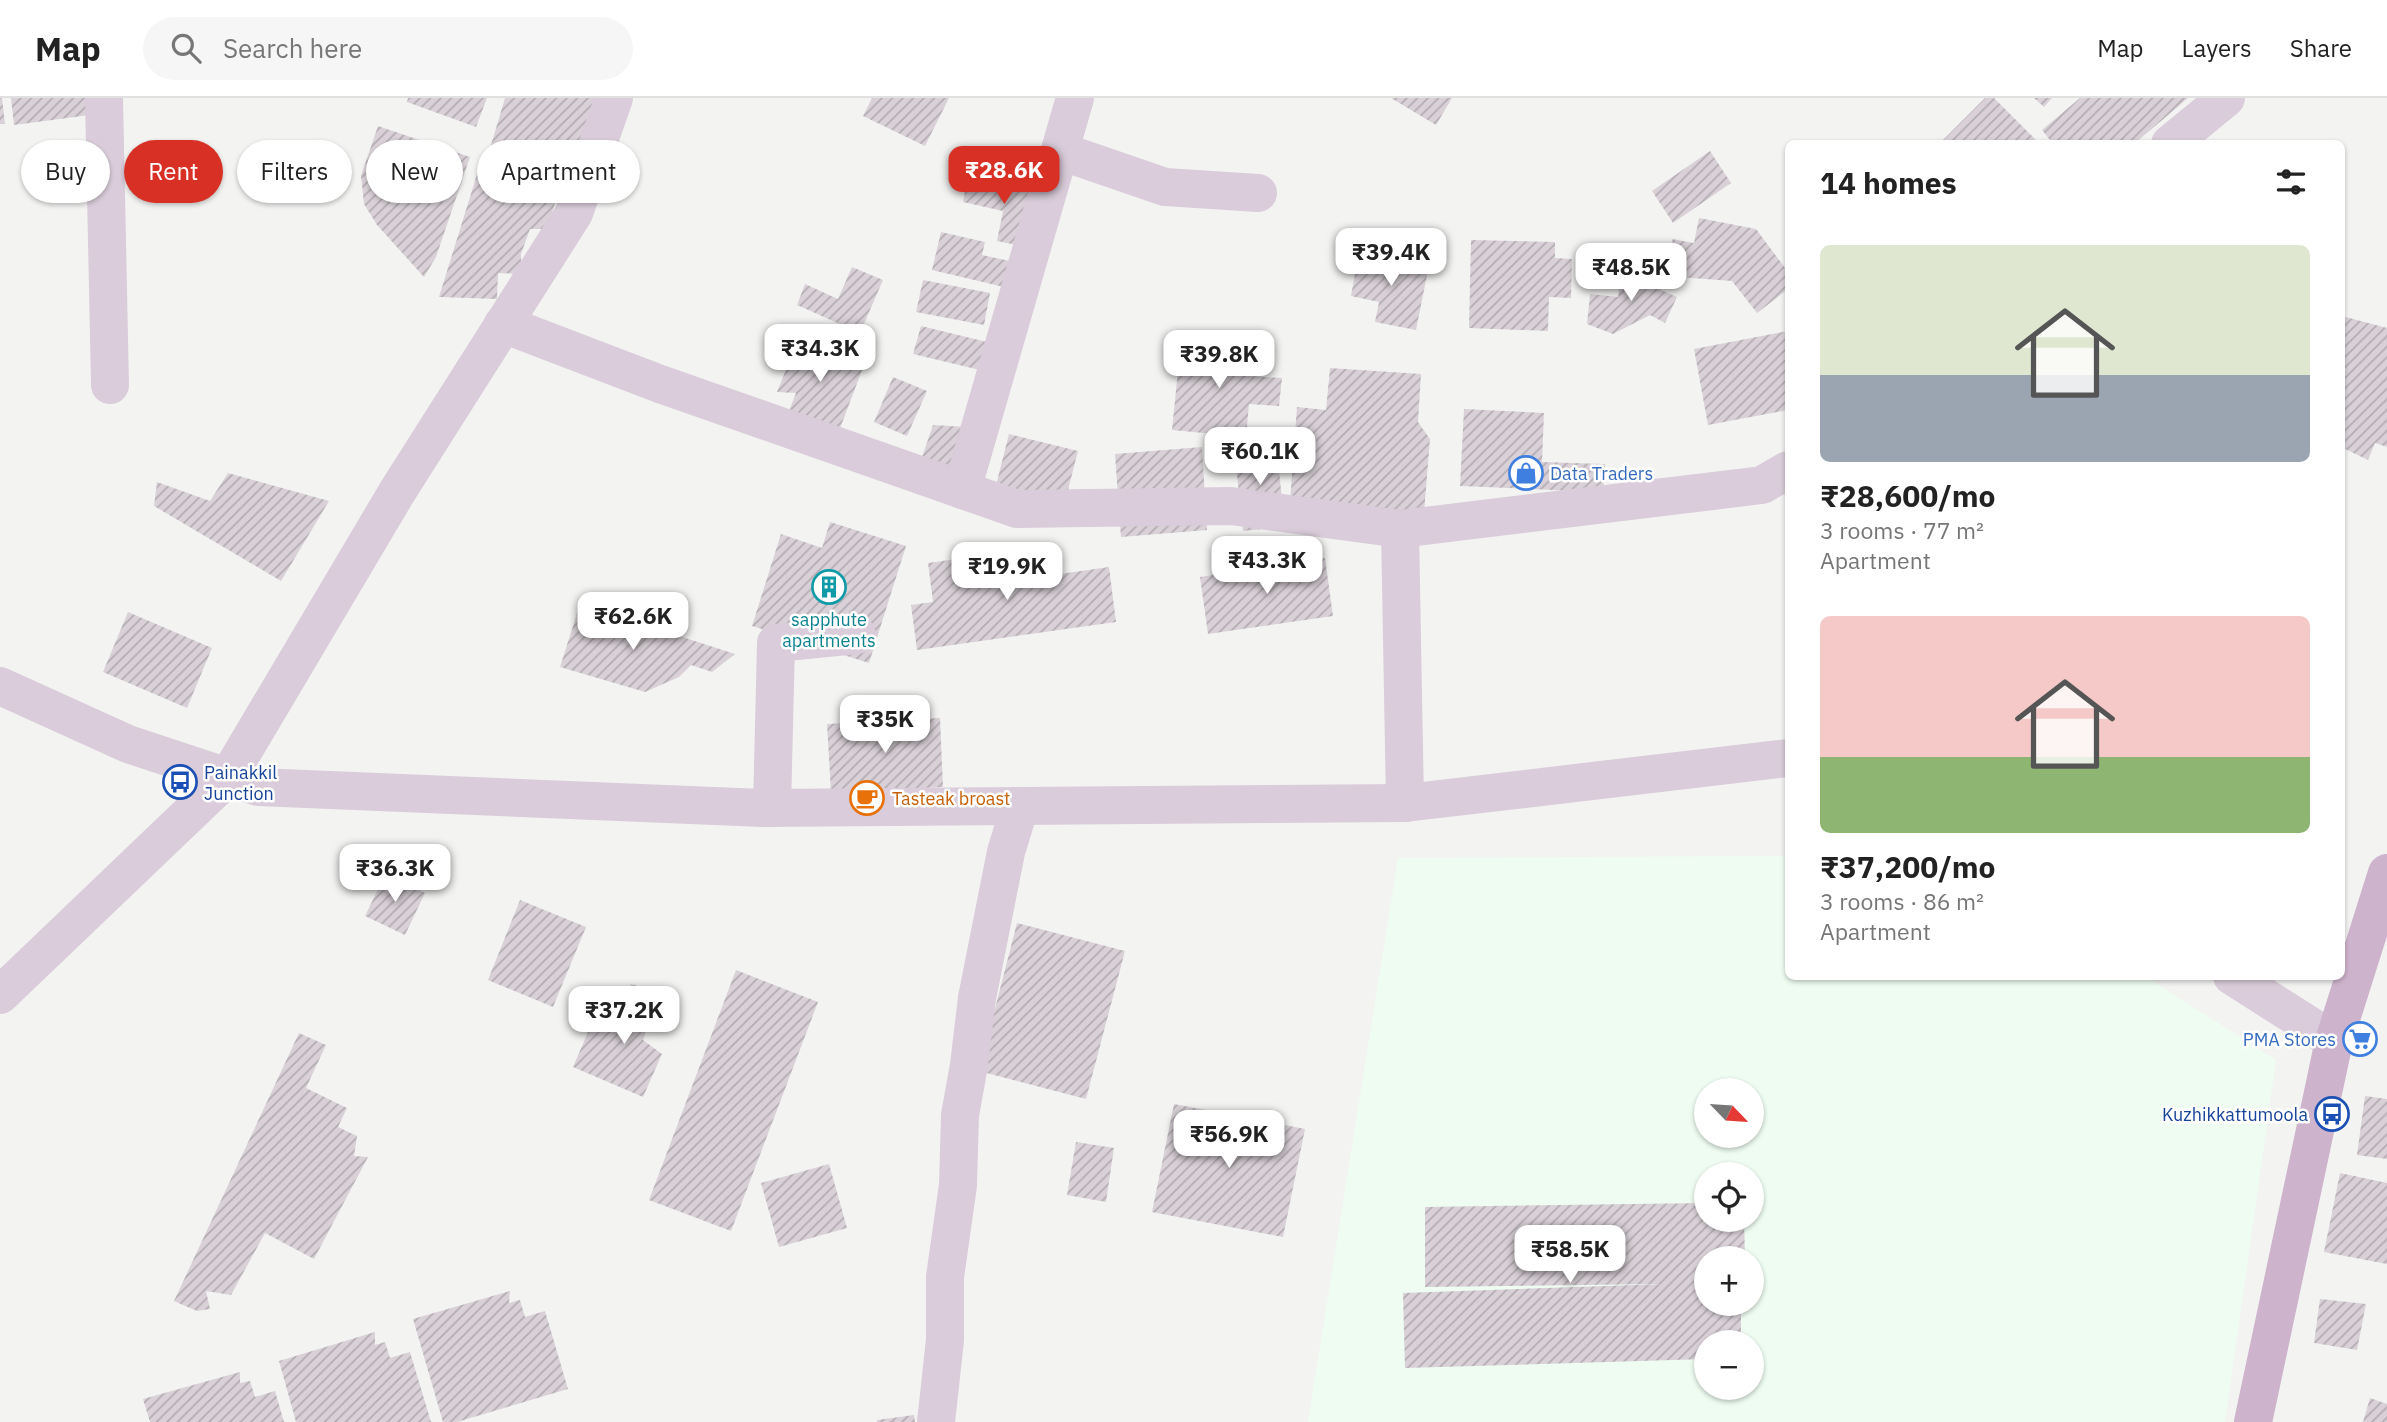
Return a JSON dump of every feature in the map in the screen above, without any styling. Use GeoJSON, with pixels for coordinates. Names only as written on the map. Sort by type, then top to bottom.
{"type":"FeatureCollection","features":[{"type":"Feature","properties":{"kind":"main road"},"geometry":{"type":"LineString","coordinates":[[2253,1422],[2334,1041],[2387,873]]}},
{"type":"Feature","properties":{"kind":"street"},"geometry":{"type":"LineString","coordinates":[[104,98],[110,385]]}},
{"type":"Feature","properties":{"kind":"street"},"geometry":{"type":"LineString","coordinates":[[0,995],[228,777],[397,492],[574,213],[614,98]]}},
{"type":"Feature","properties":{"kind":"street"},"geometry":{"type":"LineString","coordinates":[[962,490],[1075,98]]}},
{"type":"Feature","properties":{"kind":"street"},"geometry":{"type":"LineString","coordinates":[[2175,140],[2226,98]]}},
{"type":"Feature","properties":{"kind":"street"},"geometry":{"type":"LineString","coordinates":[[1060,151],[1165,187],[1258,193]]}},
{"type":"Feature","properties":{"kind":"street"},"geometry":{"type":"LineString","coordinates":[[503,324],[660,384],[1017,509],[1231,506],[1399,529],[1762,485],[1785,472]]}},
{"type":"Feature","properties":{"kind":"street"},"geometry":{"type":"LineString","coordinates":[[1399,529],[1405,803]]}},
{"type":"Feature","properties":{"kind":"street"},"geometry":{"type":"LineString","coordinates":[[772,808],[776,643],[857,635]]}},
{"type":"Feature","properties":{"kind":"street"},"geometry":{"type":"LineString","coordinates":[[0,686],[128,744],[258,786],[772,808],[1405,803],[1599,778],[1785,758]]}},
{"type":"Feature","properties":{"kind":"street"},"geometry":{"type":"LineString","coordinates":[[936,1422],[945,1340],[945,1277],[958,1185],[960,1115],[977,998],[1006,852],[1020,806]]}},
{"type":"Feature","properties":{"kind":"street"},"geometry":{"type":"LineString","coordinates":[[2238,980],[2334,1041]]}},
{"type":"Feature","properties":{"kind":"shaded area"},"geometry":{"type":"Polygon","coordinates":[[[1785,856],[1785,980],[2151,980],[2276,1060],[2225,1422],[1308,1422],[1398,858],[1785,856]]]}},
{"type":"Feature","properties":{"kind":"building"},"geometry":{"type":"Polygon","coordinates":[[[2,98],[5,124],[0,124],[2,98]]]}},
{"type":"Feature","properties":{"kind":"building"},"geometry":{"type":"Polygon","coordinates":[[[11,98],[88,98],[90,115],[14,125],[11,98]]]}},
{"type":"Feature","properties":{"kind":"building"},"geometry":{"type":"Polygon","coordinates":[[[408,98],[487,98],[476,127],[407,102],[408,98]]]}},
{"type":"Feature","properties":{"kind":"building"},"geometry":{"type":"Polygon","coordinates":[[[505,98],[596,98],[584,140],[492,140],[505,98]]]}},
{"type":"Feature","properties":{"kind":"building"},"geometry":{"type":"Polygon","coordinates":[[[872,98],[949,98],[925,146],[863,116],[872,98]]]}},
{"type":"Feature","properties":{"kind":"building"},"geometry":{"type":"Polygon","coordinates":[[[1391,98],[1452,98],[1436,125],[1391,98]]]}},
{"type":"Feature","properties":{"kind":"building"},"geometry":{"type":"Polygon","coordinates":[[[1985,98],[1994,98],[2036,140],[1943,140],[1985,98]]]}},
{"type":"Feature","properties":{"kind":"building"},"geometry":{"type":"Polygon","coordinates":[[[2034,98],[2052,98],[2044,107],[2034,98]]]}},
{"type":"Feature","properties":{"kind":"building"},"geometry":{"type":"Polygon","coordinates":[[[2080,98],[2188,98],[2139,140],[2050,140],[2042,130],[2080,98]]]}},
{"type":"Feature","properties":{"kind":"building"},"geometry":{"type":"Polygon","coordinates":[[[378,126],[420,140],[373,140],[378,126]]]}},
{"type":"Feature","properties":{"kind":"building"},"geometry":{"type":"Polygon","coordinates":[[[1710,151],[1731,183],[1673,223],[1652,191],[1710,151]]]}},
{"type":"Feature","properties":{"kind":"building"},"geometry":{"type":"Polygon","coordinates":[[[463,155],[470,157],[463,178],[463,155]]]}},
{"type":"Feature","properties":{"kind":"building"},"geometry":{"type":"Polygon","coordinates":[[[366,161],[366,203],[454,203],[436,257],[424,277],[377,225],[364,204],[361,176],[366,161]]]}},
{"type":"Feature","properties":{"kind":"building"},"geometry":{"type":"Polygon","coordinates":[[[477,174],[477,203],[555,203],[547,229],[530,229],[521,254],[521,274],[498,273],[497,299],[439,297],[477,174]]]}},
{"type":"Feature","properties":{"kind":"building"},"geometry":{"type":"Polygon","coordinates":[[[968,174],[1037,188],[1026,247],[997,241],[1003,211],[963,202],[968,174]]]}},
{"type":"Feature","properties":{"kind":"building"},"geometry":{"type":"Polygon","coordinates":[[[1699,218],[1756,229],[1785,268],[1785,291],[1757,313],[1732,281],[1678,277],[1672,239],[1694,243],[1699,218]]]}},
{"type":"Feature","properties":{"kind":"building"},"geometry":{"type":"Polygon","coordinates":[[[941,232],[985,242],[982,255],[1010,261],[1004,287],[932,270],[941,232]]]}},
{"type":"Feature","properties":{"kind":"building"},"geometry":{"type":"Polygon","coordinates":[[[1471,240],[1555,242],[1555,258],[1572,259],[1571,298],[1549,297],[1548,331],[1469,328],[1471,240]]]}},
{"type":"Feature","properties":{"kind":"building"},"geometry":{"type":"Polygon","coordinates":[[[1359,252],[1429,265],[1416,330],[1375,322],[1379,302],[1351,296],[1359,252]]]}},
{"type":"Feature","properties":{"kind":"building"},"geometry":{"type":"Polygon","coordinates":[[[852,267],[883,280],[860,333],[797,305],[805,284],[838,299],[852,267]]]}},
{"type":"Feature","properties":{"kind":"building"},"geometry":{"type":"Polygon","coordinates":[[[1621,272],[1663,276],[1661,290],[1677,297],[1665,323],[1650,315],[1613,334],[1587,324],[1590,294],[1618,297],[1621,272]]]}},
{"type":"Feature","properties":{"kind":"building"},"geometry":{"type":"Polygon","coordinates":[[[923,280],[990,293],[984,325],[916,312],[923,280]]]}},
{"type":"Feature","properties":{"kind":"building"},"geometry":{"type":"Polygon","coordinates":[[[2345,317],[2387,328],[2387,447],[2375,443],[2368,460],[2345,449],[2345,317]]]}},
{"type":"Feature","properties":{"kind":"building"},"geometry":{"type":"Polygon","coordinates":[[[921,326],[987,342],[980,370],[913,354],[921,326]]]}},
{"type":"Feature","properties":{"kind":"building"},"geometry":{"type":"Polygon","coordinates":[[[1785,332],[1785,411],[1708,425],[1694,349],[1785,332]]]}},
{"type":"Feature","properties":{"kind":"building"},"geometry":{"type":"Polygon","coordinates":[[[798,340],[864,365],[839,431],[789,411],[796,393],[777,392],[798,340]]]}},
{"type":"Feature","properties":{"kind":"building"},"geometry":{"type":"Polygon","coordinates":[[[1181,341],[1252,348],[1249,376],[1282,378],[1279,406],[1249,404],[1246,437],[1172,430],[1181,341]]]}},
{"type":"Feature","properties":{"kind":"building"},"geometry":{"type":"Polygon","coordinates":[[[1330,368],[1421,374],[1418,422],[1430,439],[1424,513],[1290,502],[1297,407],[1326,410],[1330,368]]]}},
{"type":"Feature","properties":{"kind":"building"},"geometry":{"type":"Polygon","coordinates":[[[893,377],[927,391],[907,436],[874,422],[893,377]]]}},
{"type":"Feature","properties":{"kind":"building"},"geometry":{"type":"Polygon","coordinates":[[[1464,409],[1544,413],[1542,462],[1605,464],[1603,492],[1460,486],[1464,409]]]}},
{"type":"Feature","properties":{"kind":"building"},"geometry":{"type":"Polygon","coordinates":[[[933,425],[967,427],[952,470],[921,460],[933,425]]]}},
{"type":"Feature","properties":{"kind":"building"},"geometry":{"type":"Polygon","coordinates":[[[1009,434],[1078,451],[1059,525],[990,509],[1009,434]]]}},
{"type":"Feature","properties":{"kind":"building"},"geometry":{"type":"Polygon","coordinates":[[[1276,443],[1285,527],[1243,531],[1234,447],[1276,443]]]}},
{"type":"Feature","properties":{"kind":"building"},"geometry":{"type":"Polygon","coordinates":[[[1202,447],[1207,530],[1121,537],[1115,454],[1202,447]]]}},
{"type":"Feature","properties":{"kind":"building"},"geometry":{"type":"Polygon","coordinates":[[[228,473],[329,501],[281,581],[154,506],[157,482],[210,501],[228,473]]]}},
{"type":"Feature","properties":{"kind":"building","name":"sapphute apartments"},"geometry":{"type":"Polygon","coordinates":[[[830,522],[906,546],[869,663],[752,626],[781,534],[822,548],[830,522]]]}},
{"type":"Feature","properties":{"kind":"building"},"geometry":{"type":"Polygon","coordinates":[[[1007,552],[1011,581],[1109,567],[1116,622],[917,650],[911,605],[933,602],[928,563],[1007,552]]]}},
{"type":"Feature","properties":{"kind":"building"},"geometry":{"type":"Polygon","coordinates":[[[1325,558],[1333,616],[1208,634],[1200,577],[1325,558]]]}},
{"type":"Feature","properties":{"kind":"building"},"geometry":{"type":"Polygon","coordinates":[[[580,604],[735,654],[712,672],[691,665],[679,677],[645,692],[560,667],[580,604]]]}},
{"type":"Feature","properties":{"kind":"building"},"geometry":{"type":"Polygon","coordinates":[[[128,612],[212,648],[187,708],[103,672],[128,612]]]}},
{"type":"Feature","properties":{"kind":"building"},"geometry":{"type":"Polygon","coordinates":[[[940,718],[943,787],[831,793],[827,724],[940,718]]]}},
{"type":"Feature","properties":{"kind":"building"},"geometry":{"type":"Polygon","coordinates":[[[386,873],[425,893],[405,935],[365,916],[386,873]]]}},
{"type":"Feature","properties":{"kind":"building"},"geometry":{"type":"Polygon","coordinates":[[[520,900],[586,927],[553,1007],[488,980],[520,900]]]}},
{"type":"Feature","properties":{"kind":"building"},"geometry":{"type":"Polygon","coordinates":[[[1017,923],[1125,951],[1086,1099],[979,1071],[1017,923]]]}},
{"type":"Feature","properties":{"kind":"building"},"geometry":{"type":"Polygon","coordinates":[[[736,970],[818,1002],[731,1231],[649,1200],[736,970]]]}},
{"type":"Feature","properties":{"kind":"building"},"geometry":{"type":"Polygon","coordinates":[[[631,984],[659,993],[643,1040],[662,1054],[643,1097],[573,1067],[588,1032],[615,1031],[631,984]]]}},
{"type":"Feature","properties":{"kind":"building"},"geometry":{"type":"Polygon","coordinates":[[[299,1033],[326,1045],[306,1088],[347,1108],[338,1127],[357,1136],[354,1156],[368,1157],[314,1259],[265,1233],[231,1295],[206,1291],[210,1309],[197,1311],[174,1301],[299,1033]]]}},
{"type":"Feature","properties":{"kind":"building"},"geometry":{"type":"Polygon","coordinates":[[[2365,1096],[2387,1099],[2387,1159],[2357,1155],[2365,1096]]]}},
{"type":"Feature","properties":{"kind":"building"},"geometry":{"type":"Polygon","coordinates":[[[1174,1104],[1305,1129],[1283,1237],[1152,1212],[1174,1104]]]}},
{"type":"Feature","properties":{"kind":"building"},"geometry":{"type":"Polygon","coordinates":[[[1076,1142],[1114,1148],[1106,1202],[1067,1195],[1076,1142]]]}},
{"type":"Feature","properties":{"kind":"building"},"geometry":{"type":"Polygon","coordinates":[[[829,1164],[847,1228],[779,1247],[761,1183],[829,1164]]]}},
{"type":"Feature","properties":{"kind":"building"},"geometry":{"type":"Polygon","coordinates":[[[2340,1173],[2387,1183],[2387,1264],[2324,1252],[2340,1173]]]}},
{"type":"Feature","properties":{"kind":"building"},"geometry":{"type":"Polygon","coordinates":[[[1694,1203],[1694,1232],[1744,1232],[1745,1246],[1694,1246],[1694,1316],[1741,1316],[1741,1330],[1694,1330],[1694,1359],[1405,1368],[1403,1293],[1664,1284],[1425,1287],[1425,1207],[1694,1203]]]}},
{"type":"Feature","properties":{"kind":"building"},"geometry":{"type":"Polygon","coordinates":[[[510,1291],[509,1303],[520,1300],[525,1317],[545,1311],[568,1389],[457,1422],[443,1422],[413,1319],[510,1291]]]}},
{"type":"Feature","properties":{"kind":"building"},"geometry":{"type":"Polygon","coordinates":[[[2320,1299],[2366,1304],[2357,1350],[2314,1343],[2320,1299]]]}},
{"type":"Feature","properties":{"kind":"building"},"geometry":{"type":"Polygon","coordinates":[[[375,1332],[375,1345],[385,1342],[390,1358],[410,1352],[431,1422],[296,1422],[279,1361],[375,1332]]]}},
{"type":"Feature","properties":{"kind":"building"},"geometry":{"type":"Polygon","coordinates":[[[240,1372],[240,1383],[250,1381],[255,1397],[275,1391],[284,1422],[150,1422],[143,1399],[240,1372]]]}},
{"type":"Feature","properties":{"kind":"building"},"geometry":{"type":"Polygon","coordinates":[[[2370,1398],[2387,1404],[2387,1422],[2363,1422],[2370,1398]]]}},
{"type":"Feature","properties":{"kind":"building"},"geometry":{"type":"Polygon","coordinates":[[[914,1415],[915,1422],[877,1422],[877,1420],[914,1415]]]}},
{"type":"Feature","properties":{"kind":"place","name":"Data Traders"},"geometry":{"type":"Point","coordinates":[1526,473]}},
{"type":"Feature","properties":{"kind":"place","name":"sapphute apartments"},"geometry":{"type":"Point","coordinates":[829,587]}},
{"type":"Feature","properties":{"kind":"place","name":"Painakkil Junction"},"geometry":{"type":"Point","coordinates":[180,782]}},
{"type":"Feature","properties":{"kind":"place","name":"Tasteak broast"},"geometry":{"type":"Point","coordinates":[867,798]}},
{"type":"Feature","properties":{"kind":"place","name":"PMA Stores"},"geometry":{"type":"Point","coordinates":[2360,1039]}},
{"type":"Feature","properties":{"kind":"place","name":"Kuzhikkattumoola"},"geometry":{"type":"Point","coordinates":[2332,1114]}}]}
